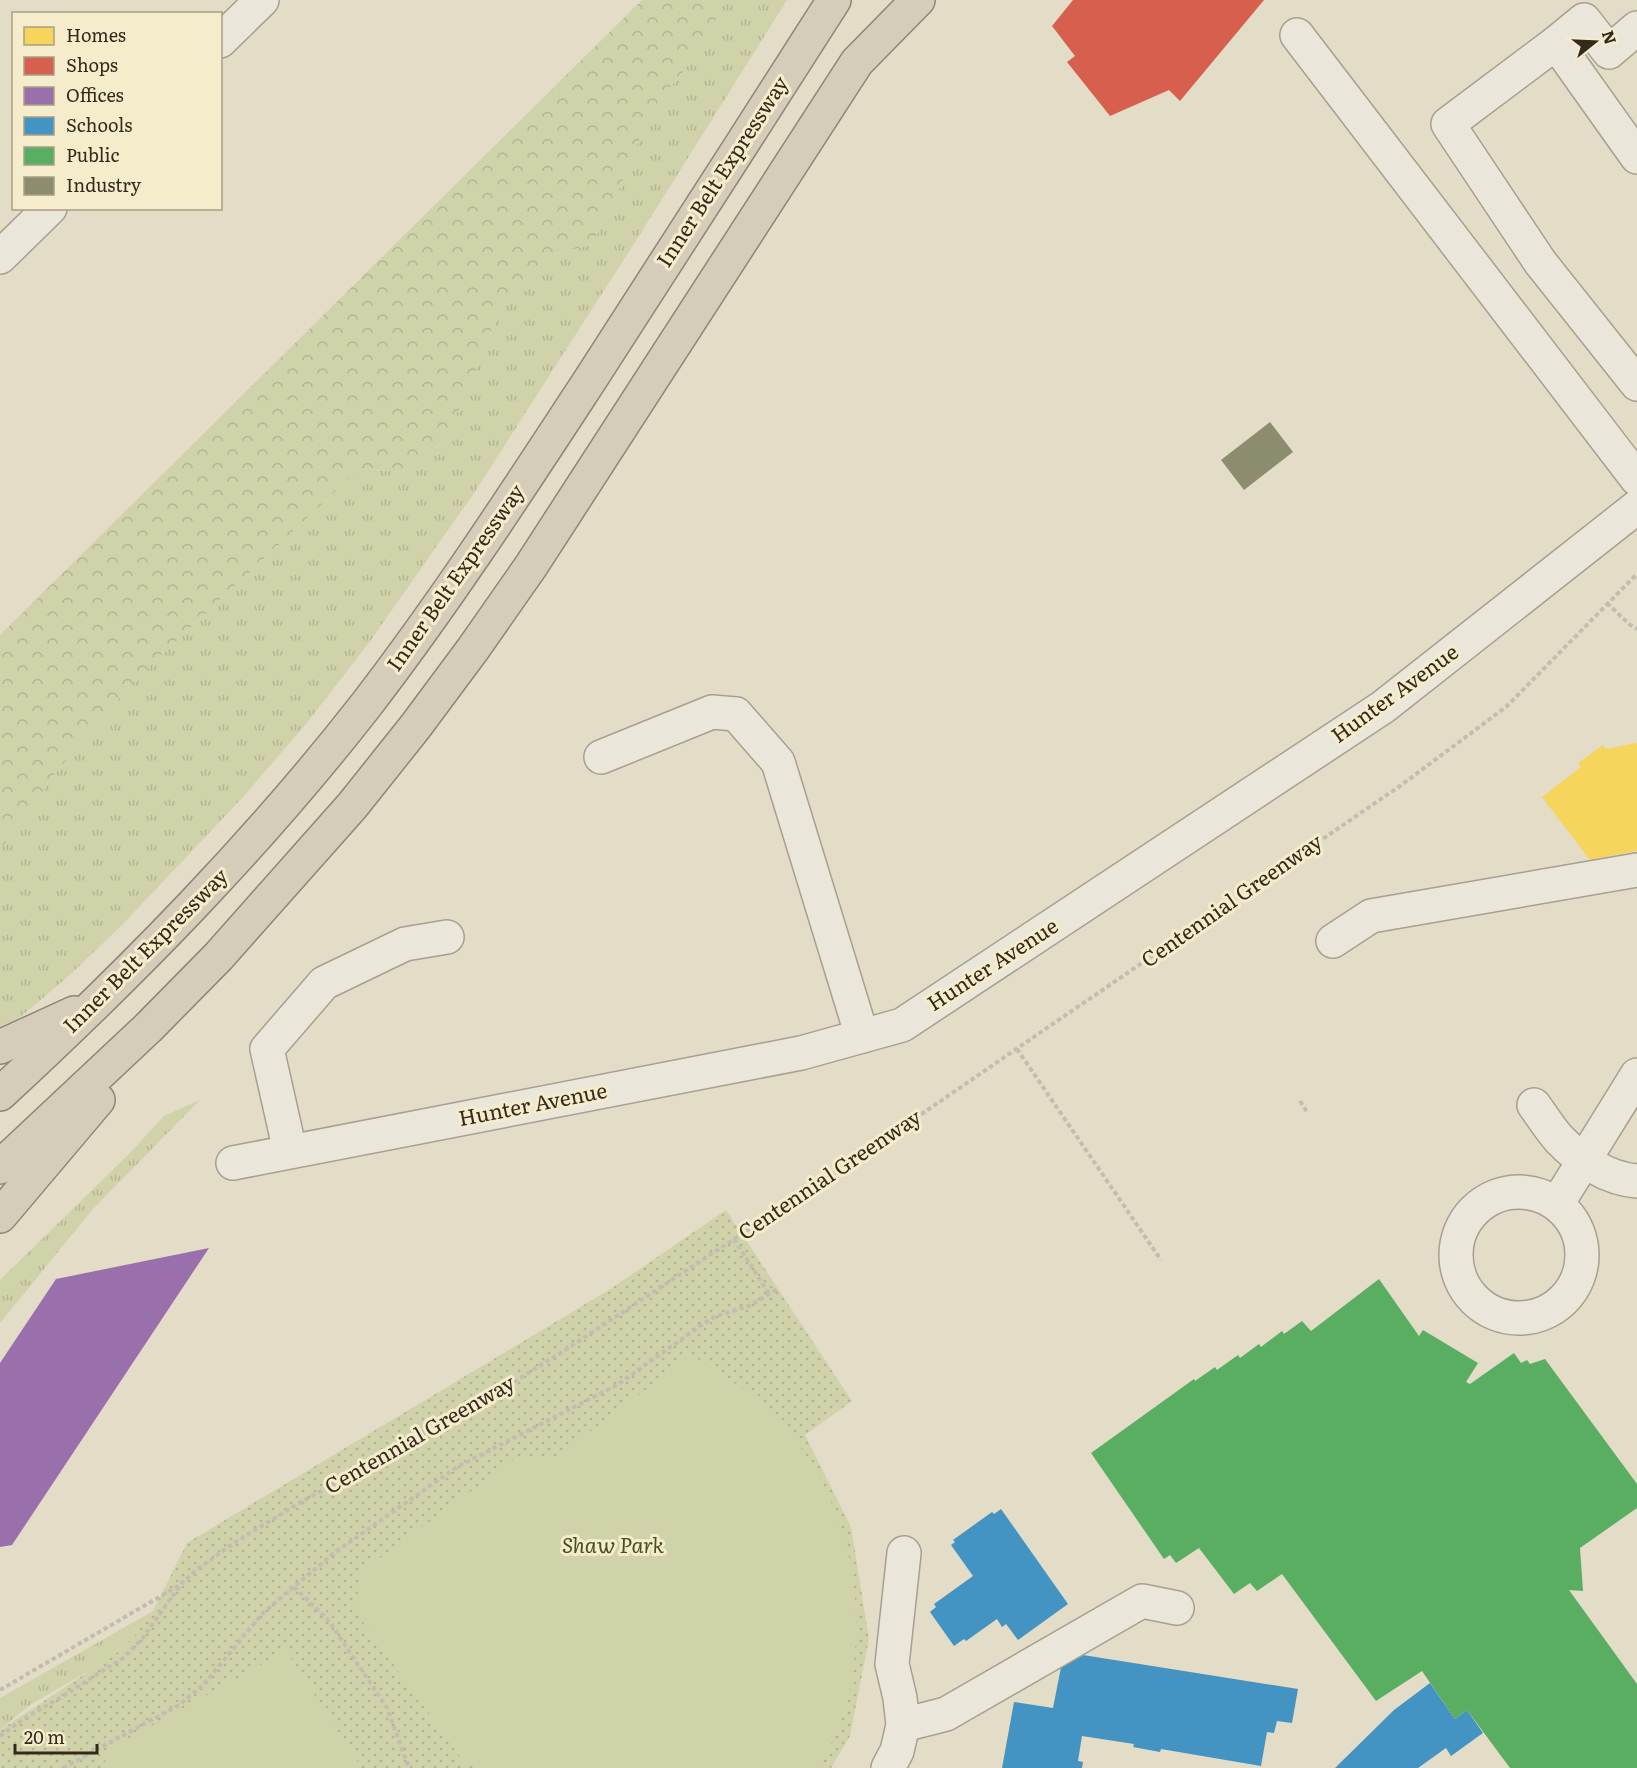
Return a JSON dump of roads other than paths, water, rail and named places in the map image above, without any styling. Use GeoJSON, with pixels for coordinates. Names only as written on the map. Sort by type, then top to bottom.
{"type":"FeatureCollection","features":[{"type":"Feature","properties":{"kind":"highway","name":"Inner Belt Expressway"},"geometry":{"type":"LineString","coordinates":[[0,1094],[100,1001],[239,858],[307,779],[366,705],[419,633],[538,459],[834,0]]}},
{"type":"Feature","properties":{"kind":"highway"},"geometry":{"type":"LineString","coordinates":[[0,1216],[218,957],[352,806],[473,649],[531,566],[897,0]]}},
{"type":"Feature","properties":{"kind":"highway"},"geometry":{"type":"LineString","coordinates":[[857,62],[918,0]]}},
{"type":"Feature","properties":{"kind":"highway"},"geometry":{"type":"LineString","coordinates":[[0,1167],[148,1028],[218,957]]}},
{"type":"Feature","properties":{"kind":"highway"},"geometry":{"type":"LineString","coordinates":[[0,1047],[100,1001]]}},
{"type":"Feature","properties":{"kind":"street"},"geometry":{"type":"LineString","coordinates":[[222,39],[262,0]]}},
{"type":"Feature","properties":{"kind":"street"},"geometry":{"type":"LineString","coordinates":[[1637,28],[1609,52],[1584,20],[1448,124],[1540,262],[1637,384]]}},
{"type":"Feature","properties":{"kind":"street"},"geometry":{"type":"LineString","coordinates":[[1297,35],[1637,479]]}},
{"type":"Feature","properties":{"kind":"street"},"geometry":{"type":"LineString","coordinates":[[1556,43],[1637,158]]}},
{"type":"Feature","properties":{"kind":"street"},"geometry":{"type":"LineString","coordinates":[[0,257],[48,210]]}},
{"type":"Feature","properties":{"kind":"street","name":"Hunter Avenue"},"geometry":{"type":"LineString","coordinates":[[233,1163],[801,1053],[902,1025],[1383,707],[1637,507]]}},
{"type":"Feature","properties":{"kind":"street"},"geometry":{"type":"LineString","coordinates":[[601,758],[712,712],[736,714],[778,762],[862,1036]]}},
{"type":"Feature","properties":{"kind":"street"},"geometry":{"type":"LineString","coordinates":[[1333,941],[1371,916],[1637,870]]}},
{"type":"Feature","properties":{"kind":"street"},"geometry":{"type":"LineString","coordinates":[[290,1152],[267,1049],[324,983],[405,944],[447,937]]}},
{"type":"Feature","properties":{"kind":"street"},"geometry":{"type":"LineString","coordinates":[[1557,1204],[1637,1075]]}},
{"type":"Feature","properties":{"kind":"street"},"geometry":{"type":"LineString","coordinates":[[1534,1105],[1560,1140],[1584,1159],[1607,1175],[1637,1181]]}},
{"type":"Feature","properties":{"kind":"street"},"geometry":{"type":"LineString","coordinates":[[888,1768],[897,1751],[903,1725],[900,1698],[892,1664],[904,1553]]}},
{"type":"Feature","properties":{"kind":"street"},"geometry":{"type":"LineString","coordinates":[[903,1725],[946,1714],[1142,1602],[1177,1608]]}},
{"type":"Feature","properties":{"kind":"park label","name":"Shaw Park"},"geometry":{"type":"Point","coordinates":[613,1546]}}]}
